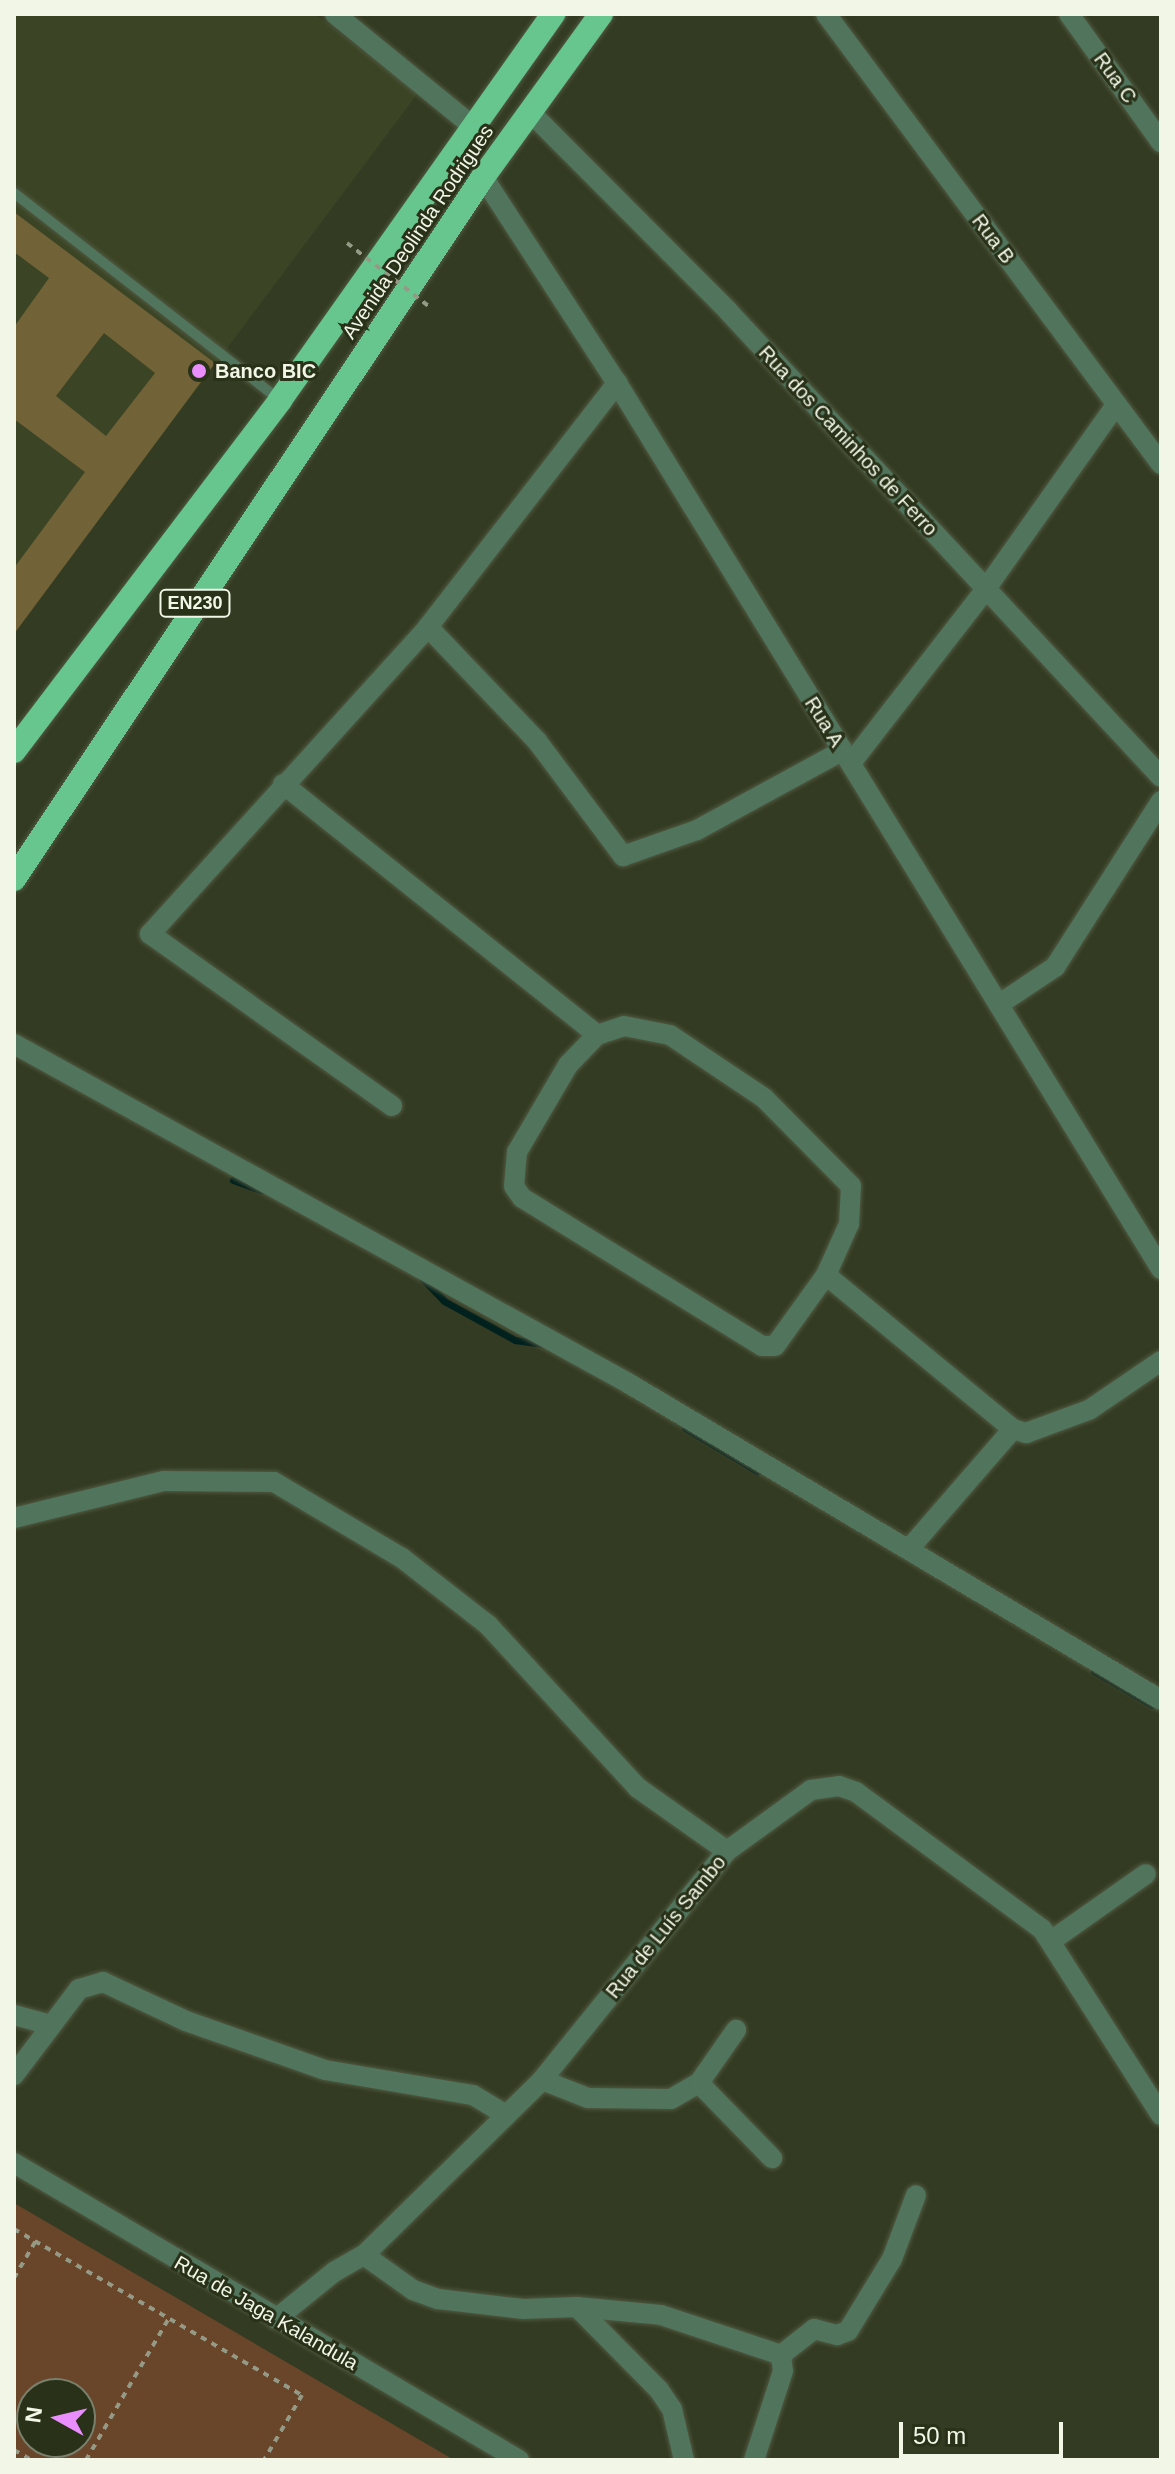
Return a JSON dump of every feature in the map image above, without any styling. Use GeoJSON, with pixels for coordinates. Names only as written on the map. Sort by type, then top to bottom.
{"type":"FeatureCollection","features":[{"type":"Feature","properties":{"kind":"highway","name":"Avenida Deolinda Rodrigues"},"geometry":{"type":"LineString","coordinates":[[14,751],[280,400],[471,125],[553,14]]}},
{"type":"Feature","properties":{"kind":"highway","name":"Avenida Deolinda Rodrigues"},"geometry":{"type":"LineString","coordinates":[[14,879],[483,177],[601,14]]}},
{"type":"Feature","properties":{"kind":"street"},"geometry":{"type":"LineString","coordinates":[[335,14],[471,125]]}},
{"type":"Feature","properties":{"kind":"street","name":"Rua B"},"geometry":{"type":"LineString","coordinates":[[826,14],[1161,464]]}},
{"type":"Feature","properties":{"kind":"street","name":"Rua C"},"geometry":{"type":"LineString","coordinates":[[1069,14],[1161,142]]}},
{"type":"Feature","properties":{"kind":"street","name":"Rua dos Caminhos de Ferro"},"geometry":{"type":"LineString","coordinates":[[529,111],[728,311],[1161,777]]}},
{"type":"Feature","properties":{"kind":"street","name":"Rua A"},"geometry":{"type":"LineString","coordinates":[[483,177],[617,383],[1001,1003],[1161,1269]]}},
{"type":"Feature","properties":{"kind":"street"},"geometry":{"type":"LineString","coordinates":[[392,1106],[149,937],[283,784],[428,627],[617,383]]}},
{"type":"Feature","properties":{"kind":"street"},"geometry":{"type":"LineString","coordinates":[[428,627],[537,741],[623,856],[697,830],[846,757],[985,590],[1116,405]]}},
{"type":"Feature","properties":{"kind":"street"},"geometry":{"type":"LineString","coordinates":[[283,784],[597,1035]]}},
{"type":"Feature","properties":{"kind":"street"},"geometry":{"type":"LineString","coordinates":[[1001,1003],[1055,967],[1161,801]]}},
{"type":"Feature","properties":{"kind":"street"},"geometry":{"type":"LineString","coordinates":[[624,1026],[670,1035],[764,1098],[794,1124],[851,1186],[849,1224],[826,1275],[770,1348],[522,1198],[514,1186],[517,1152],[568,1065],[597,1035],[624,1026]]}},
{"type":"Feature","properties":{"kind":"street"},"geometry":{"type":"LineString","coordinates":[[14,1044],[628,1383],[1161,1700]]}},
{"type":"Feature","properties":{"kind":"street"},"geometry":{"type":"LineString","coordinates":[[826,1275],[1013,1429],[1041,1430],[1089,1410],[1161,1361]]}},
{"type":"Feature","properties":{"kind":"street"},"geometry":{"type":"LineString","coordinates":[[909,1549],[1013,1429]]}},
{"type":"Feature","properties":{"kind":"street"},"geometry":{"type":"LineString","coordinates":[[14,1518],[164,1481],[274,1482],[402,1558],[488,1625],[638,1788],[727,1851]]}},
{"type":"Feature","properties":{"kind":"street","name":"Rua de Luís Sambo"},"geometry":{"type":"LineString","coordinates":[[276,2319],[334,2272],[364,2255],[542,2080],[727,1851],[811,1790],[839,1786],[856,1792],[949,1857],[1051,1941],[1155,2091],[1161,2115]]}},
{"type":"Feature","properties":{"kind":"street"},"geometry":{"type":"LineString","coordinates":[[1051,1941],[1146,1874]]}},
{"type":"Feature","properties":{"kind":"street"},"geometry":{"type":"LineString","coordinates":[[14,2075],[48,2024],[79,1989],[103,1982],[186,2021],[325,2070],[473,2095],[505,2114]]}},
{"type":"Feature","properties":{"kind":"street"},"geometry":{"type":"LineString","coordinates":[[14,2015],[48,2024]]}},
{"type":"Feature","properties":{"kind":"street"},"geometry":{"type":"LineString","coordinates":[[542,2080],[588,2098],[627,2101],[671,2099],[699,2083],[736,2030]]}},
{"type":"Feature","properties":{"kind":"street"},"geometry":{"type":"LineString","coordinates":[[699,2083],[772,2158]]}},
{"type":"Feature","properties":{"kind":"street","name":"Rua de Jaga Kalandula"},"geometry":{"type":"LineString","coordinates":[[14,2163],[519,2460]]}},
{"type":"Feature","properties":{"kind":"street"},"geometry":{"type":"LineString","coordinates":[[781,2355],[806,2332],[837,2335],[848,2331],[892,2259],[916,2195]]}},
{"type":"Feature","properties":{"kind":"street"},"geometry":{"type":"LineString","coordinates":[[364,2255],[413,2290],[438,2299],[523,2309],[577,2307],[661,2315],[781,2355]]}},
{"type":"Feature","properties":{"kind":"street"},"geometry":{"type":"LineString","coordinates":[[577,2307],[659,2390],[672,2409],[684,2460]]}},
{"type":"Feature","properties":{"kind":"street"},"geometry":{"type":"LineString","coordinates":[[754,2460],[783,2371],[781,2355]]}},
{"type":"Feature","properties":{"kind":"lane"},"geometry":{"type":"LineString","coordinates":[[14,193],[280,400]]}},
{"type":"Feature","properties":{"kind":"path"},"geometry":{"type":"LineString","coordinates":[[347,243],[431,308]]}},
{"type":"Feature","properties":{"kind":"path"},"geometry":{"type":"LineString","coordinates":[[14,2229],[302,2395],[264,2460]]}},
{"type":"Feature","properties":{"kind":"path"},"geometry":{"type":"LineString","coordinates":[[14,2278],[35,2241]]}},
{"type":"Feature","properties":{"kind":"path"},"geometry":{"type":"LineString","coordinates":[[86,2460],[169,2318]]}},
{"type":"Feature","properties":{"kind":"path"},"geometry":{"type":"LineString","coordinates":[[14,2450],[31,2460]]}},
{"type":"Feature","properties":{"kind":"shaded area"},"geometry":{"type":"Polygon","coordinates":[[[14,14],[315,14],[418,93],[14,633],[14,14]]]}},
{"type":"Feature","properties":{"kind":"shaded area"},"geometry":{"type":"Polygon","coordinates":[[[14,2203],[454,2460],[14,2460],[14,2203]]]}},
{"type":"Feature","properties":{"kind":"building"},"geometry":{"type":"Polygon","coordinates":[[[14,212],[215,363],[14,634],[14,568],[85,472],[14,419],[14,327],[49,278],[14,252],[14,212]],[[104,333],[56,396],[106,436],[155,373],[104,333]]]}},
{"type":"Feature","properties":{"kind":"waterway"},"geometry":{"type":"LineString","coordinates":[[233,1180],[261,1190]]}},
{"type":"Feature","properties":{"kind":"waterway"},"geometry":{"type":"LineString","coordinates":[[422,1278],[444,1301],[515,1340],[542,1344]]}},
{"type":"Feature","properties":{"kind":"waterway"},"geometry":{"type":"LineString","coordinates":[[685,1428],[757,1471]]}},
{"type":"Feature","properties":{"kind":"waterway"},"geometry":{"type":"LineString","coordinates":[[1094,1671],[1152,1705]]}},
{"type":"Feature","properties":{"kind":"place","name":"Banco BIC"},"geometry":{"type":"Point","coordinates":[199,371]}}]}
